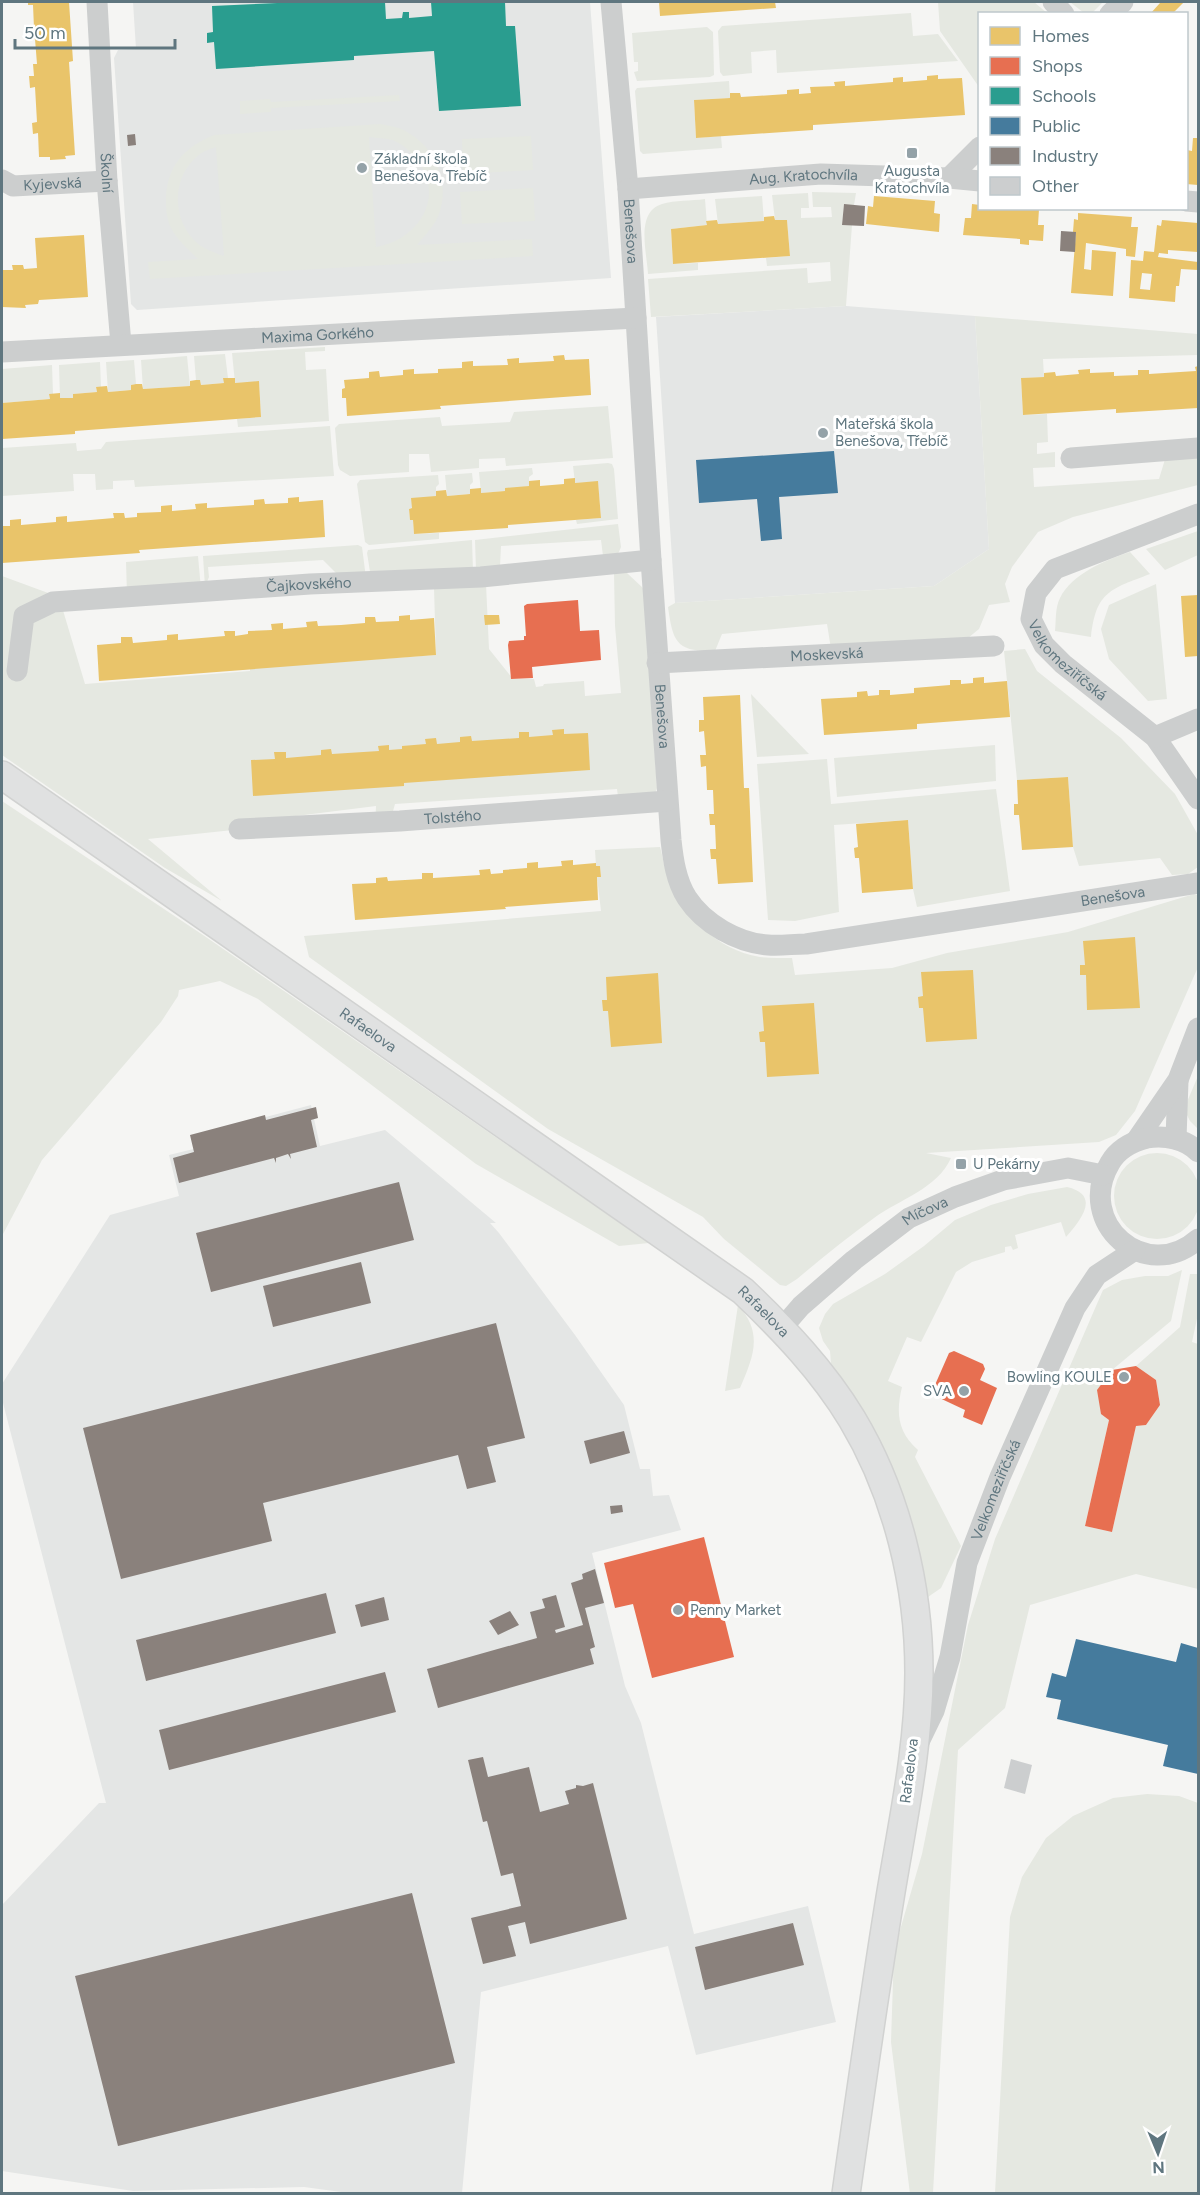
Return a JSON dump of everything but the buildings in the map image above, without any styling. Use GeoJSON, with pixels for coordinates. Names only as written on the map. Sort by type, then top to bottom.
{"type":"FeatureCollection","features":[{"type":"Feature","properties":{"kind":"main road","name":"Rafaelova"},"geometry":{"type":"LineString","coordinates":[[2,775],[743,1291],[782,1328],[816,1368],[863,1438],[887,1492],[904,1551],[918,1634],[919,1675],[911,1758],[846,2193]]}},
{"type":"Feature","properties":{"kind":"street","name":"Školní"},"geometry":{"type":"LineString","coordinates":[[98,2],[107,181],[121,344]]}},
{"type":"Feature","properties":{"kind":"street","name":"Benešova"},"geometry":{"type":"LineString","coordinates":[[611,2],[628,189],[667,801],[674,867],[686,897],[702,916],[739,937],[768,945],[806,944],[1198,883]]}},
{"type":"Feature","properties":{"kind":"street"},"geometry":{"type":"LineString","coordinates":[[949,178],[978,149]]}},
{"type":"Feature","properties":{"kind":"street","name":"Aug. Kratochvíla"},"geometry":{"type":"LineString","coordinates":[[628,189],[821,174],[978,181]]}},
{"type":"Feature","properties":{"kind":"street","name":"Kyjevská"},"geometry":{"type":"LineString","coordinates":[[2,180],[13,186],[107,181]]}},
{"type":"Feature","properties":{"kind":"street","name":"Maxima Gorkého"},"geometry":{"type":"LineString","coordinates":[[2,352],[636,318]]}},
{"type":"Feature","properties":{"kind":"street"},"geometry":{"type":"LineString","coordinates":[[1071,458],[1198,448]]}},
{"type":"Feature","properties":{"kind":"street","name":"Velkomeziříčská"},"geometry":{"type":"LineString","coordinates":[[1198,514],[1055,569],[1036,593],[1032,619],[1044,645],[1063,664],[1155,737],[1198,799]]}},
{"type":"Feature","properties":{"kind":"street","name":"Čajkovského"},"geometry":{"type":"LineString","coordinates":[[17,671],[24,616],[53,602],[310,584],[481,577],[651,560]]}},
{"type":"Feature","properties":{"kind":"street","name":"Moskevská"},"geometry":{"type":"LineString","coordinates":[[657,663],[994,645]]}},
{"type":"Feature","properties":{"kind":"street"},"geometry":{"type":"LineString","coordinates":[[1155,737],[1198,719]]}},
{"type":"Feature","properties":{"kind":"street","name":"Tolstého"},"geometry":{"type":"LineString","coordinates":[[239,829],[400,821],[667,801]]}},
{"type":"Feature","properties":{"kind":"street"},"geometry":{"type":"LineString","coordinates":[[1136,1141],[1178,1080],[1198,1028]]}},
{"type":"Feature","properties":{"kind":"street"},"geometry":{"type":"LineString","coordinates":[[1176,1139],[1178,1080]]}},
{"type":"Feature","properties":{"kind":"street"},"geometry":{"type":"LineString","coordinates":[[1198,1152],[1176,1139],[1156,1136],[1136,1141],[1114,1157],[1103,1175],[1099,1194],[1102,1213],[1110,1231],[1121,1242],[1135,1250],[1153,1255],[1172,1254],[1190,1247],[1198,1239]]}},
{"type":"Feature","properties":{"kind":"street","name":"Míčova"},"geometry":{"type":"LineString","coordinates":[[782,1328],[801,1306],[854,1260],[909,1218],[955,1197],[1003,1180],[1068,1168],[1103,1175]]}},
{"type":"Feature","properties":{"kind":"street","name":"Velkomeziříčská"},"geometry":{"type":"LineString","coordinates":[[911,1758],[934,1711],[950,1657],[967,1563],[1010,1455],[1075,1308],[1097,1275],[1135,1250]]}},
{"type":"Feature","properties":{"kind":"shaded area","name":"Základní škola Benešova, Třebíč"},"geometry":{"type":"Polygon","coordinates":[[[133,2],[590,2],[611,278],[137,310],[131,304],[114,58],[118,50],[136,49],[133,2]]]}},
{"type":"Feature","properties":{"kind":"shaded area"},"geometry":{"type":"Polygon","coordinates":[[[938,2],[1034,2],[1046,12],[978,12],[978,86],[940,31],[938,2]]]}},
{"type":"Feature","properties":{"kind":"shaded area"},"geometry":{"type":"Polygon","coordinates":[[[1070,2],[1103,2],[1093,12],[1083,12],[1070,2]]]}},
{"type":"Feature","properties":{"kind":"shaded area"},"geometry":{"type":"Polygon","coordinates":[[[911,13],[913,36],[938,34],[958,61],[777,73],[776,50],[751,52],[752,73],[723,76],[720,72],[718,31],[722,26],[911,13]]]}},
{"type":"Feature","properties":{"kind":"shaded area"},"geometry":{"type":"Polygon","coordinates":[[[707,27],[713,32],[714,75],[637,81],[634,72],[638,71],[638,62],[634,62],[632,33],[707,27]]]}},
{"type":"Feature","properties":{"kind":"shaded area"},"geometry":{"type":"Polygon","coordinates":[[[729,81],[730,98],[694,100],[696,138],[721,136],[722,148],[643,154],[640,151],[635,91],[637,88],[729,81]]]}},
{"type":"Feature","properties":{"kind":"shaded area"},"geometry":{"type":"Polygon","coordinates":[[[399,95],[400,101],[271,108],[271,112],[240,114],[240,101],[270,99],[271,102],[399,95]]]}},
{"type":"Feature","properties":{"kind":"shaded area"},"geometry":{"type":"Polygon","coordinates":[[[381,124],[401,129],[417,138],[425,146],[437,166],[443,188],[440,211],[436,221],[417,245],[532,239],[533,256],[150,279],[148,262],[198,259],[171,228],[167,211],[167,189],[173,168],[179,160],[194,146],[214,135],[381,124]],[[369,137],[376,247],[405,235],[416,225],[424,213],[429,186],[424,171],[405,147],[392,140],[369,137]],[[216,147],[205,151],[190,163],[180,185],[178,197],[182,221],[187,232],[205,248],[223,256],[224,255],[216,147]]]}},
{"type":"Feature","properties":{"kind":"shaded area"},"geometry":{"type":"Polygon","coordinates":[[[531,136],[533,170],[463,174],[462,139],[531,136]]]}},
{"type":"Feature","properties":{"kind":"shaded area"},"geometry":{"type":"Polygon","coordinates":[[[533,188],[535,221],[462,224],[460,192],[533,188]]]}},
{"type":"Feature","properties":{"kind":"shaded area"},"geometry":{"type":"Polygon","coordinates":[[[812,192],[856,193],[854,205],[844,205],[842,224],[852,225],[846,306],[651,317],[648,279],[807,268],[808,283],[831,281],[830,262],[767,266],[766,258],[790,256],[787,220],[775,220],[772,195],[808,193],[809,208],[801,208],[801,218],[832,217],[831,207],[813,207],[812,192]]]}},
{"type":"Feature","properties":{"kind":"shaded area"},"geometry":{"type":"Polygon","coordinates":[[[762,196],[764,221],[718,224],[715,199],[762,196]]]}},
{"type":"Feature","properties":{"kind":"shaded area"},"geometry":{"type":"Polygon","coordinates":[[[705,199],[707,225],[671,229],[673,264],[698,263],[698,270],[648,274],[644,234],[648,215],[662,204],[705,199]]]}},
{"type":"Feature","properties":{"kind":"shaded area","name":"Mateřská škola Benešova, Třebíč"},"geometry":{"type":"Polygon","coordinates":[[[846,306],[975,316],[989,549],[934,586],[675,603],[656,317],[846,306]]]}},
{"type":"Feature","properties":{"kind":"shaded area"},"geometry":{"type":"Polygon","coordinates":[[[975,316],[1198,334],[1198,355],[1043,359],[1044,377],[1021,378],[1023,415],[1047,414],[1048,442],[1037,443],[1037,454],[1055,452],[1055,467],[1033,468],[1034,487],[1159,479],[1166,456],[1198,454],[1198,485],[1073,517],[1038,532],[1012,567],[1005,584],[1010,602],[989,605],[979,629],[968,638],[831,649],[827,624],[722,634],[715,651],[684,647],[675,637],[672,629],[668,607],[675,603],[934,586],[989,549],[975,316]]]}},
{"type":"Feature","properties":{"kind":"shaded area"},"geometry":{"type":"Polygon","coordinates":[[[325,347],[325,351],[305,352],[306,370],[326,369],[329,421],[238,427],[237,419],[261,417],[259,382],[235,383],[232,353],[325,347]]]}},
{"type":"Feature","properties":{"kind":"shaded area"},"geometry":{"type":"Polygon","coordinates":[[[225,354],[228,378],[224,379],[224,383],[201,385],[200,380],[196,380],[194,356],[225,354]]]}},
{"type":"Feature","properties":{"kind":"shaded area"},"geometry":{"type":"Polygon","coordinates":[[[187,356],[190,386],[143,389],[141,360],[187,356]]]}},
{"type":"Feature","properties":{"kind":"shaded area"},"geometry":{"type":"Polygon","coordinates":[[[134,360],[136,384],[131,385],[131,390],[108,392],[106,362],[134,360]]]}},
{"type":"Feature","properties":{"kind":"shaded area"},"geometry":{"type":"Polygon","coordinates":[[[100,362],[101,387],[96,387],[97,392],[73,394],[73,398],[60,398],[59,365],[100,362]]]}},
{"type":"Feature","properties":{"kind":"shaded area"},"geometry":{"type":"Polygon","coordinates":[[[52,365],[53,394],[49,394],[50,399],[3,403],[2,369],[52,365]]]}},
{"type":"Feature","properties":{"kind":"shaded area"},"geometry":{"type":"Polygon","coordinates":[[[608,406],[613,458],[506,466],[505,458],[479,459],[479,468],[431,472],[429,454],[409,454],[409,472],[350,476],[340,470],[338,465],[335,428],[339,424],[440,417],[442,426],[510,422],[514,412],[608,406]]]}},
{"type":"Feature","properties":{"kind":"shaded area"},"geometry":{"type":"Polygon","coordinates":[[[330,426],[334,476],[135,487],[134,480],[113,481],[113,489],[96,490],[95,474],[73,474],[74,491],[2,496],[2,448],[76,443],[77,451],[101,449],[106,442],[330,426]]]}},
{"type":"Feature","properties":{"kind":"shaded area"},"geometry":{"type":"Polygon","coordinates":[[[612,464],[614,469],[618,519],[577,524],[576,520],[601,518],[598,482],[575,483],[573,466],[612,464]]]}},
{"type":"Feature","properties":{"kind":"shaded area"},"geometry":{"type":"Polygon","coordinates":[[[532,468],[533,474],[529,477],[529,486],[481,493],[479,472],[532,468]]]}},
{"type":"Feature","properties":{"kind":"shaded area"},"geometry":{"type":"Polygon","coordinates":[[[472,473],[473,482],[470,485],[470,494],[447,496],[445,475],[472,473]]]}},
{"type":"Feature","properties":{"kind":"shaded area"},"geometry":{"type":"Polygon","coordinates":[[[438,475],[439,484],[436,487],[436,496],[409,509],[414,534],[439,533],[439,539],[369,545],[365,542],[357,484],[360,480],[438,475]]]}},
{"type":"Feature","properties":{"kind":"shaded area"},"geometry":{"type":"Polygon","coordinates":[[[618,524],[621,547],[618,554],[603,556],[601,540],[501,546],[500,566],[476,571],[475,540],[618,524]]]}},
{"type":"Feature","properties":{"kind":"shaded area"},"geometry":{"type":"Polygon","coordinates":[[[1198,531],[1198,555],[1165,570],[1146,549],[1198,531]]]}},
{"type":"Feature","properties":{"kind":"shaded area"},"geometry":{"type":"Polygon","coordinates":[[[472,540],[473,571],[371,578],[368,550],[472,540]]]}},
{"type":"Feature","properties":{"kind":"shaded area"},"geometry":{"type":"Polygon","coordinates":[[[358,545],[362,547],[366,578],[343,580],[323,560],[208,567],[209,577],[205,587],[203,556],[358,545]]]}},
{"type":"Feature","properties":{"kind":"shaded area"},"geometry":{"type":"Polygon","coordinates":[[[1130,552],[1150,574],[1116,588],[1108,594],[1097,610],[1091,637],[1055,631],[1056,610],[1065,589],[1090,569],[1130,552]]]}},
{"type":"Feature","properties":{"kind":"shaded area"},"geometry":{"type":"Polygon","coordinates":[[[198,556],[201,589],[127,594],[126,562],[198,556]]]}},
{"type":"Feature","properties":{"kind":"shaded area"},"geometry":{"type":"Polygon","coordinates":[[[614,573],[627,573],[644,589],[657,788],[654,797],[620,812],[617,789],[395,804],[388,829],[375,830],[376,806],[288,817],[252,828],[148,839],[222,901],[165,868],[2,755],[2,576],[59,597],[85,684],[250,671],[250,668],[436,655],[434,588],[486,584],[489,649],[513,679],[534,679],[536,687],[544,684],[584,681],[585,696],[621,693],[615,626],[614,573]]]}},
{"type":"Feature","properties":{"kind":"shaded area"},"geometry":{"type":"Polygon","coordinates":[[[1156,584],[1167,699],[1148,701],[1109,659],[1101,629],[1109,605],[1156,584]]]}},
{"type":"Feature","properties":{"kind":"shaded area"},"geometry":{"type":"Polygon","coordinates":[[[1025,649],[1037,671],[1121,738],[1175,794],[1198,835],[1198,867],[1188,874],[1172,875],[1160,858],[1079,866],[1073,847],[1068,777],[1017,780],[1004,651],[1025,649]]]}},
{"type":"Feature","properties":{"kind":"shaded area"},"geometry":{"type":"Polygon","coordinates":[[[751,694],[809,754],[757,757],[751,694]]]}},
{"type":"Feature","properties":{"kind":"shaded area"},"geometry":{"type":"Polygon","coordinates":[[[995,745],[996,781],[837,797],[834,758],[995,745]]]}},
{"type":"Feature","properties":{"kind":"shaded area"},"geometry":{"type":"Polygon","coordinates":[[[827,759],[831,804],[996,789],[1010,891],[917,907],[913,889],[908,820],[834,825],[839,912],[795,921],[768,920],[757,764],[827,759]]]}},
{"type":"Feature","properties":{"kind":"shaded area"},"geometry":{"type":"Polygon","coordinates":[[[2,801],[203,935],[649,1243],[619,1246],[476,1164],[258,999],[220,981],[179,990],[178,996],[161,1022],[42,1160],[2,1236],[2,801]]]}},
{"type":"Feature","properties":{"kind":"shaded area"},"geometry":{"type":"Polygon","coordinates":[[[660,847],[666,871],[676,892],[704,929],[729,947],[744,953],[760,957],[792,958],[795,975],[892,968],[947,953],[1068,932],[1194,894],[1198,895],[1198,967],[1135,1111],[1116,1135],[1099,1142],[926,1153],[951,1158],[937,1178],[874,1218],[797,1279],[786,1286],[780,1285],[724,1239],[703,1217],[548,1129],[309,957],[304,936],[601,911],[597,877],[601,877],[600,866],[596,866],[595,850],[660,847]]]}},
{"type":"Feature","properties":{"kind":"shaded area"},"geometry":{"type":"Polygon","coordinates":[[[1198,1076],[1198,1129],[1190,1121],[1184,1109],[1198,1076]]]}},
{"type":"Feature","properties":{"kind":"shaded area"},"geometry":{"type":"Polygon","coordinates":[[[311,1105],[320,1146],[385,1130],[496,1223],[490,1223],[575,1335],[624,1405],[640,1469],[650,1469],[653,1496],[669,1495],[681,1530],[592,1553],[625,1686],[641,1723],[694,1934],[808,1906],[836,2022],[696,2055],[668,1946],[481,1992],[462,2193],[356,2194],[304,2187],[133,2191],[2,2171],[2,1905],[99,1803],[106,1803],[2,1399],[2,1384],[110,1215],[179,1196],[169,1155],[263,1132],[262,1118],[311,1105]]]}},
{"type":"Feature","properties":{"kind":"shaded area"},"geometry":{"type":"Polygon","coordinates":[[[1149,1153],[1165,1153],[1188,1165],[1197,1179],[1200,1196],[1197,1213],[1188,1227],[1165,1239],[1149,1239],[1133,1232],[1121,1220],[1114,1204],[1114,1188],[1121,1172],[1133,1160],[1149,1153]]]}},
{"type":"Feature","properties":{"kind":"shaded area"},"geometry":{"type":"Polygon","coordinates":[[[1067,1187],[1078,1191],[1084,1196],[1086,1202],[1082,1216],[1066,1237],[1061,1222],[1015,1235],[1018,1248],[1013,1250],[1011,1246],[1005,1247],[1005,1252],[972,1262],[956,1272],[921,1342],[907,1337],[888,1381],[902,1387],[899,1413],[902,1428],[918,1450],[915,1457],[961,1546],[941,1588],[928,1597],[913,1525],[898,1484],[852,1394],[831,1364],[830,1351],[823,1341],[819,1328],[825,1314],[833,1304],[885,1274],[955,1220],[991,1205],[1028,1194],[1067,1187]]]}},
{"type":"Feature","properties":{"kind":"shaded area"},"geometry":{"type":"Polygon","coordinates":[[[1182,1270],[1171,1321],[1112,1370],[1098,1390],[1109,1420],[1085,1526],[1112,1532],[1136,1426],[1146,1425],[1160,1405],[1156,1380],[1136,1366],[1180,1327],[1190,1274],[1198,1274],[1198,1314],[1192,1342],[1198,1344],[1198,1589],[1136,1574],[1030,1605],[1005,1708],[958,1750],[933,2193],[910,2194],[891,2042],[894,1951],[922,1854],[968,1625],[995,1539],[1103,1290],[1122,1280],[1145,1276],[1168,1276],[1182,1270]]]}},
{"type":"Feature","properties":{"kind":"shaded area"},"geometry":{"type":"Polygon","coordinates":[[[738,1305],[751,1326],[754,1346],[740,1388],[725,1391],[738,1305]]]}},
{"type":"Feature","properties":{"kind":"shaded area"},"geometry":{"type":"Polygon","coordinates":[[[1147,1794],[1179,1796],[1198,1803],[1198,2193],[995,2193],[1010,1917],[1022,1877],[1046,1838],[1073,1816],[1113,1798],[1147,1794]]]}},
{"type":"Feature","properties":{"kind":"place","name":"Augusta Kratochvíla"},"geometry":{"type":"Point","coordinates":[912,153]}},
{"type":"Feature","properties":{"kind":"place","name":"Základní škola Benešova, Třebíč"},"geometry":{"type":"Point","coordinates":[362,168]}},
{"type":"Feature","properties":{"kind":"place","name":"Mateřská škola Benešova, Třebíč"},"geometry":{"type":"Point","coordinates":[823,433]}},
{"type":"Feature","properties":{"kind":"place","name":"U Pekárny"},"geometry":{"type":"Point","coordinates":[961,1164]}},
{"type":"Feature","properties":{"kind":"place","name":"Bowling KOULE"},"geometry":{"type":"Point","coordinates":[1124,1377]}},
{"type":"Feature","properties":{"kind":"place","name":"SVA"},"geometry":{"type":"Point","coordinates":[964,1391]}},
{"type":"Feature","properties":{"kind":"place","name":"Penny Market"},"geometry":{"type":"Point","coordinates":[678,1610]}}]}
